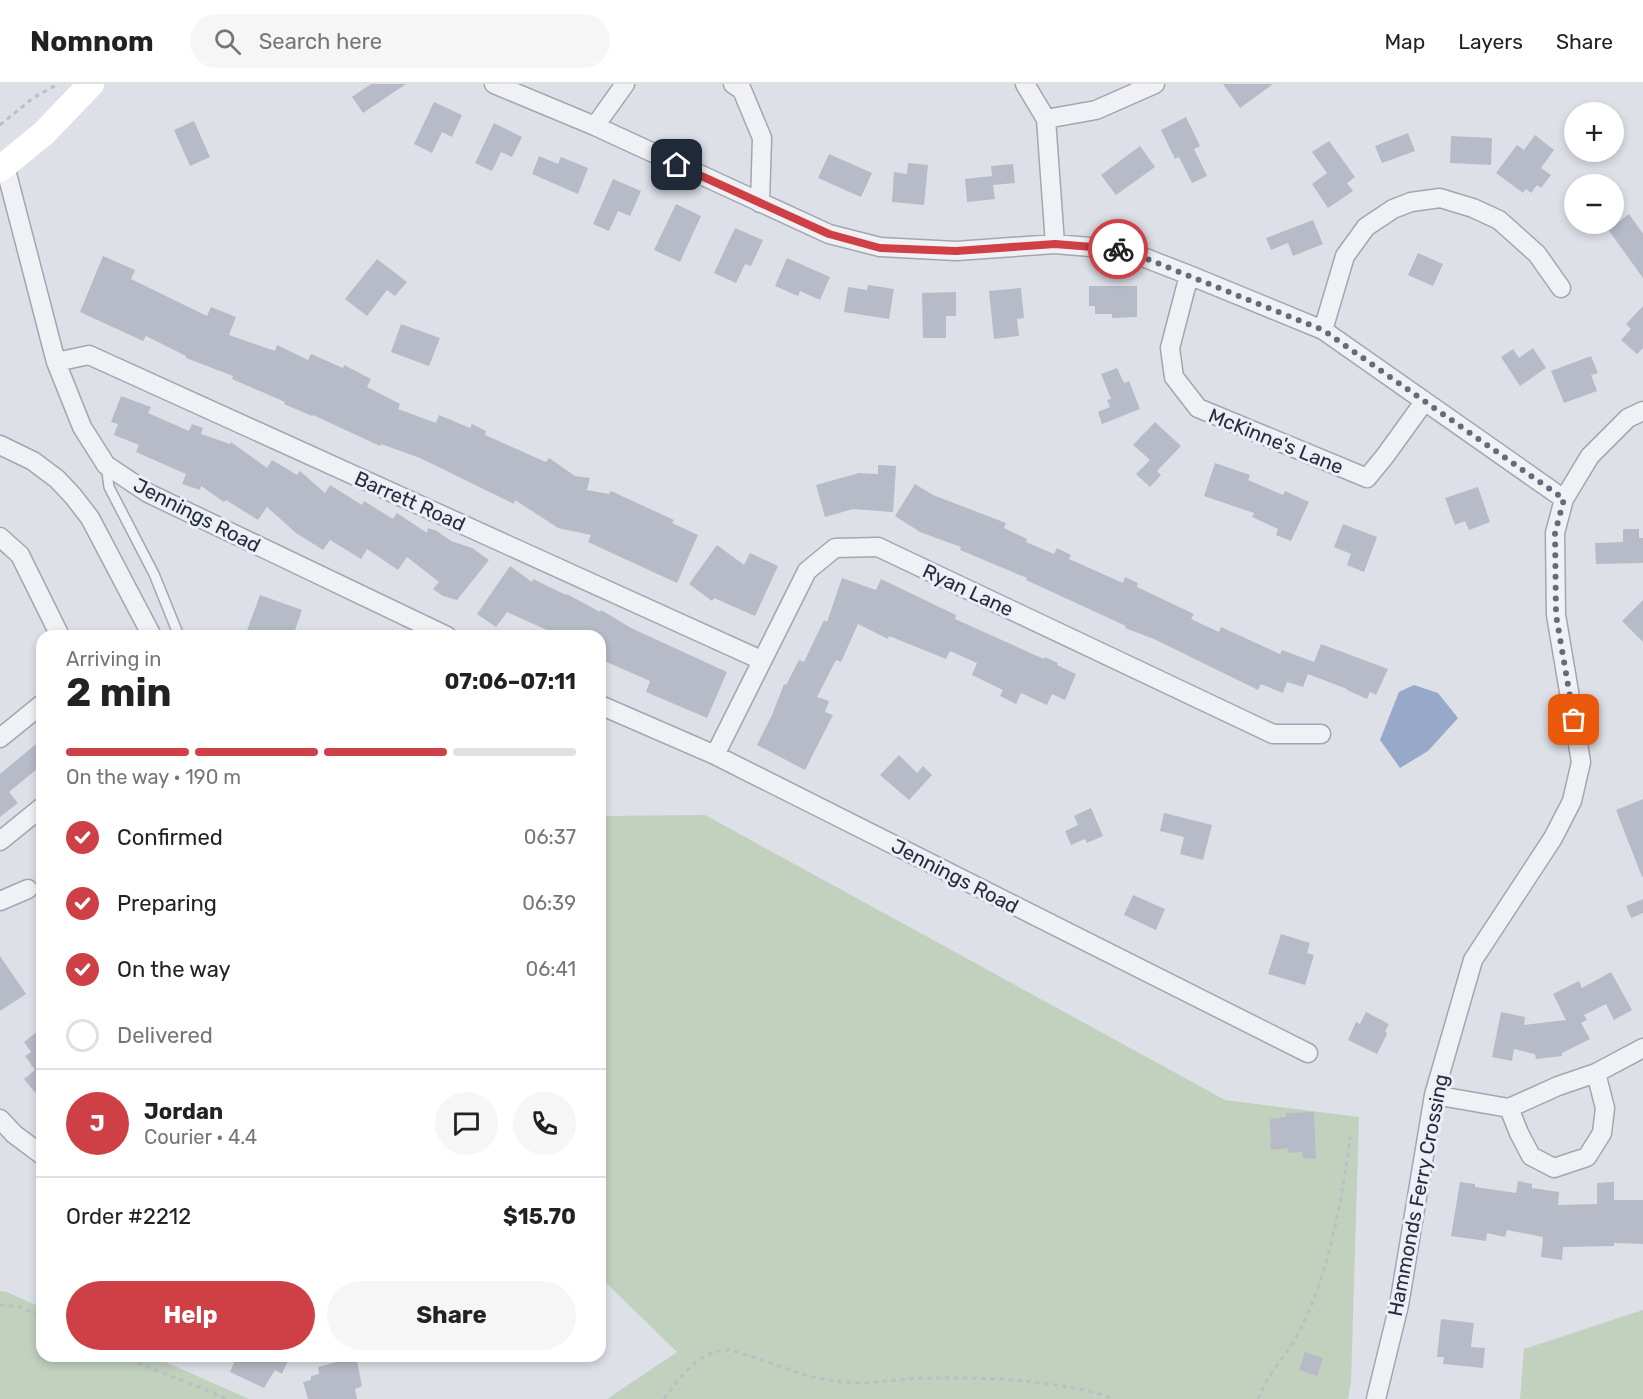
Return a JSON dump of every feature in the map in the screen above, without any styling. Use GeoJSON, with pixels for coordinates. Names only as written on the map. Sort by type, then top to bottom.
{"type":"FeatureCollection","features":[{"type":"Feature","properties":{"kind":"street"},"geometry":{"type":"LineString","coordinates":[[2,168],[44,133],[91,84]]}},
{"type":"Feature","properties":{"kind":"street"},"geometry":{"type":"LineString","coordinates":[[494,84],[595,126],[829,234],[880,248],[956,251],[1055,244],[1125,250],[1323,330],[1564,499]]}},
{"type":"Feature","properties":{"kind":"street"},"geometry":{"type":"LineString","coordinates":[[595,126],[625,84]]}},
{"type":"Feature","properties":{"kind":"street"},"geometry":{"type":"LineString","coordinates":[[733,84],[742,90],[762,138],[760,203]]}},
{"type":"Feature","properties":{"kind":"street"},"geometry":{"type":"LineString","coordinates":[[1025,84],[1046,119],[1055,244]]}},
{"type":"Feature","properties":{"kind":"street"},"geometry":{"type":"LineString","coordinates":[[1046,119],[1096,110],[1155,84]]}},
{"type":"Feature","properties":{"kind":"street","name":"Jennings Road"},"geometry":{"type":"LineString","coordinates":[[2,168],[56,362],[82,427],[106,465],[148,493],[434,630]]}},
{"type":"Feature","properties":{"kind":"street"},"geometry":{"type":"LineString","coordinates":[[1323,330],[1345,256],[1366,227],[1393,209],[1411,202],[1440,198],[1473,208],[1499,220],[1537,254],[1561,288]]}},
{"type":"Feature","properties":{"kind":"street","name":"McKinne's Lane"},"geometry":{"type":"LineString","coordinates":[[1189,275],[1170,348],[1174,377],[1198,408],[1367,478],[1424,402]]}},
{"type":"Feature","properties":{"kind":"street","name":"Barrett Road"},"geometry":{"type":"LineString","coordinates":[[56,362],[89,356],[761,660]]}},
{"type":"Feature","properties":{"kind":"street","name":"Hammonds Ferry Crossing"},"geometry":{"type":"LineString","coordinates":[[1376,1399],[1399,1305],[1434,1095],[1473,960],[1553,838],[1572,801],[1581,762],[1556,615],[1555,533],[1564,499],[1590,456],[1628,417],[1643,411]]}},
{"type":"Feature","properties":{"kind":"street"},"geometry":{"type":"LineString","coordinates":[[0,444],[33,461],[57,479],[74,496],[90,518],[149,630]]}},
{"type":"Feature","properties":{"kind":"street"},"geometry":{"type":"LineString","coordinates":[[0,537],[20,555],[57,630]]}},
{"type":"Feature","properties":{"kind":"street","name":"Ryan Lane"},"geometry":{"type":"LineString","coordinates":[[715,755],[807,571],[835,548],[878,547],[1273,734],[1321,734]]}},
{"type":"Feature","properties":{"kind":"street","name":"Jennings Road"},"geometry":{"type":"LineString","coordinates":[[606,708],[715,755],[1308,1053]]}},
{"type":"Feature","properties":{"kind":"street"},"geometry":{"type":"LineString","coordinates":[[0,738],[36,709]]}},
{"type":"Feature","properties":{"kind":"street"},"geometry":{"type":"LineString","coordinates":[[0,841],[36,812]]}},
{"type":"Feature","properties":{"kind":"street"},"geometry":{"type":"LineString","coordinates":[[0,901],[28,889]]}},
{"type":"Feature","properties":{"kind":"street"},"geometry":{"type":"LineString","coordinates":[[1434,1095],[1509,1108],[1558,1086],[1596,1073],[1643,1048]]}},
{"type":"Feature","properties":{"kind":"street"},"geometry":{"type":"LineString","coordinates":[[1509,1108],[1531,1156],[1554,1168],[1587,1157],[1602,1133],[1605,1108],[1596,1073]]}},
{"type":"Feature","properties":{"kind":"street"},"geometry":{"type":"LineString","coordinates":[[0,1119],[14,1134],[36,1150]]}},
{"type":"Feature","properties":{"kind":"lane"},"geometry":{"type":"LineString","coordinates":[[106,465],[109,487],[154,574],[177,630]]}},
{"type":"Feature","properties":{"kind":"path"},"geometry":{"type":"LineString","coordinates":[[0,125],[33,98],[58,84]]}},
{"type":"Feature","properties":{"kind":"path"},"geometry":{"type":"LineString","coordinates":[[1258,1399],[1294,1341],[1314,1299],[1342,1197],[1350,1137]]}},
{"type":"Feature","properties":{"kind":"path"},"geometry":{"type":"LineString","coordinates":[[0,1305],[21,1307],[36,1315]]}},
{"type":"Feature","properties":{"kind":"path"},"geometry":{"type":"LineString","coordinates":[[664,1399],[688,1369],[707,1354],[729,1350],[818,1380],[862,1383],[930,1378],[1004,1380],[1072,1387],[1115,1399]]}},
{"type":"Feature","properties":{"kind":"path"},"geometry":{"type":"LineString","coordinates":[[137,1362],[228,1399]]}},
{"type":"Feature","properties":{"kind":"green space"},"geometry":{"type":"Polygon","coordinates":[[[705,815],[1225,1100],[1359,1117],[1351,1382],[1348,1399],[607,1399],[677,1352],[606,1283],[606,816],[705,815]]]}},
{"type":"Feature","properties":{"kind":"green space"},"geometry":{"type":"Polygon","coordinates":[[[0,1291],[36,1305],[36,1362],[166,1362],[249,1399],[0,1399],[0,1291]]]}},
{"type":"Feature","properties":{"kind":"green space"},"geometry":{"type":"Polygon","coordinates":[[[1643,1310],[1643,1399],[1520,1399],[1524,1349],[1643,1310]]]}},
{"type":"Feature","properties":{"kind":"water"},"geometry":{"type":"Polygon","coordinates":[[[1414,685],[1438,693],[1458,718],[1428,751],[1400,768],[1380,740],[1399,692],[1414,685]]]}},
{"type":"Feature","properties":{"kind":"building"},"geometry":{"type":"Polygon","coordinates":[[[371,84],[406,84],[363,113],[352,97],[371,84]]]}},
{"type":"Feature","properties":{"kind":"building"},"geometry":{"type":"Polygon","coordinates":[[[1223,84],[1273,84],[1240,108],[1223,84]]]}},
{"type":"Feature","properties":{"kind":"building"},"geometry":{"type":"Polygon","coordinates":[[[434,102],[462,115],[452,137],[442,132],[432,153],[414,144],[434,102]]]}},
{"type":"Feature","properties":{"kind":"building"},"geometry":{"type":"Polygon","coordinates":[[[1186,117],[1200,146],[1194,149],[1207,176],[1192,183],[1179,157],[1175,159],[1161,130],[1186,117]]]}},
{"type":"Feature","properties":{"kind":"building"},"geometry":{"type":"Polygon","coordinates":[[[194,121],[210,157],[190,166],[174,130],[194,121]]]}},
{"type":"Feature","properties":{"kind":"building"},"geometry":{"type":"Polygon","coordinates":[[[494,123],[522,137],[512,157],[501,152],[492,171],[475,163],[494,123]]]}},
{"type":"Feature","properties":{"kind":"building"},"geometry":{"type":"Polygon","coordinates":[[[1408,133],[1415,151],[1382,163],[1375,146],[1408,133]]]}},
{"type":"Feature","properties":{"kind":"building"},"geometry":{"type":"Polygon","coordinates":[[[1535,135],[1554,150],[1541,168],[1551,175],[1541,188],[1537,185],[1531,193],[1526,189],[1523,193],[1496,173],[1517,145],[1524,150],[1535,135]]]}},
{"type":"Feature","properties":{"kind":"building"},"geometry":{"type":"Polygon","coordinates":[[[1451,136],[1492,138],[1491,165],[1450,163],[1451,136]]]}},
{"type":"Feature","properties":{"kind":"building"},"geometry":{"type":"Polygon","coordinates":[[[1329,141],[1355,177],[1347,183],[1353,191],[1328,208],[1312,184],[1327,173],[1312,152],[1329,141]]]}},
{"type":"Feature","properties":{"kind":"building"},"geometry":{"type":"Polygon","coordinates":[[[1140,146],[1155,167],[1116,195],[1101,175],[1140,146]]]}},
{"type":"Feature","properties":{"kind":"building"},"geometry":{"type":"Polygon","coordinates":[[[829,154],[872,173],[861,197],[818,178],[829,154]]]}},
{"type":"Feature","properties":{"kind":"building"},"geometry":{"type":"Polygon","coordinates":[[[539,156],[558,164],[561,157],[588,168],[578,194],[532,174],[539,156]]]}},
{"type":"Feature","properties":{"kind":"building"},"geometry":{"type":"Polygon","coordinates":[[[908,163],[928,165],[924,205],[892,202],[894,172],[907,174],[908,163]]]}},
{"type":"Feature","properties":{"kind":"building"},"geometry":{"type":"Polygon","coordinates":[[[1013,164],[1015,183],[993,185],[995,199],[967,202],[965,179],[992,176],[991,166],[1013,164]]]}},
{"type":"Feature","properties":{"kind":"building"},"geometry":{"type":"Polygon","coordinates":[[[613,179],[641,191],[630,216],[618,211],[609,231],[593,224],[613,179]]]}},
{"type":"Feature","properties":{"kind":"building"},"geometry":{"type":"Polygon","coordinates":[[[676,204],[701,216],[680,262],[654,250],[676,204]]]}},
{"type":"Feature","properties":{"kind":"building"},"geometry":{"type":"Polygon","coordinates":[[[1629,214],[1643,234],[1643,278],[1611,234],[1624,234],[1624,218],[1629,214]]]}},
{"type":"Feature","properties":{"kind":"building"},"geometry":{"type":"Polygon","coordinates":[[[1313,220],[1323,244],[1293,256],[1288,243],[1271,250],[1266,238],[1313,220]]]}},
{"type":"Feature","properties":{"kind":"building"},"geometry":{"type":"Polygon","coordinates":[[[735,228],[763,240],[751,266],[745,264],[736,283],[714,273],[735,228]]]}},
{"type":"Feature","properties":{"kind":"building"},"geometry":{"type":"Polygon","coordinates":[[[1418,253],[1443,264],[1433,286],[1408,275],[1418,253]]]}},
{"type":"Feature","properties":{"kind":"building"},"geometry":{"type":"Polygon","coordinates":[[[103,256],[135,270],[131,279],[207,316],[211,307],[236,317],[229,335],[275,351],[277,345],[308,360],[311,354],[343,368],[344,365],[371,379],[367,387],[400,404],[398,409],[436,423],[439,415],[470,428],[472,424],[486,431],[485,435],[546,462],[549,458],[575,476],[590,478],[587,490],[609,494],[611,491],[674,520],[672,523],[698,535],[677,583],[588,542],[591,535],[558,528],[515,500],[514,504],[420,458],[381,444],[380,446],[284,404],[285,402],[232,379],[233,376],[186,358],[146,336],[143,341],[80,312],[103,256]]]}},
{"type":"Feature","properties":{"kind":"building"},"geometry":{"type":"Polygon","coordinates":[[[787,258],[830,277],[820,300],[800,291],[798,296],[775,286],[787,258]]]}},
{"type":"Feature","properties":{"kind":"building"},"geometry":{"type":"Polygon","coordinates":[[[377,259],[407,282],[395,296],[387,290],[367,316],[345,299],[377,259]]]}},
{"type":"Feature","properties":{"kind":"building"},"geometry":{"type":"Polygon","coordinates":[[[868,285],[894,289],[889,319],[844,312],[848,287],[867,290],[868,285]]]}},
{"type":"Feature","properties":{"kind":"building"},"geometry":{"type":"Polygon","coordinates":[[[1089,286],[1137,286],[1137,317],[1112,318],[1112,314],[1095,314],[1095,306],[1089,306],[1089,286]]]}},
{"type":"Feature","properties":{"kind":"building"},"geometry":{"type":"Polygon","coordinates":[[[1021,288],[1024,318],[1017,319],[1019,336],[994,339],[989,291],[1021,288]]]}},
{"type":"Feature","properties":{"kind":"building"},"geometry":{"type":"Polygon","coordinates":[[[956,292],[956,316],[946,316],[946,338],[923,338],[922,293],[956,292]]]}},
{"type":"Feature","properties":{"kind":"building"},"geometry":{"type":"Polygon","coordinates":[[[1643,306],[1643,348],[1637,354],[1621,340],[1631,329],[1626,324],[1643,306]]]}},
{"type":"Feature","properties":{"kind":"building"},"geometry":{"type":"Polygon","coordinates":[[[401,324],[440,338],[429,366],[391,352],[401,324]]]}},
{"type":"Feature","properties":{"kind":"building"},"geometry":{"type":"Polygon","coordinates":[[[1533,348],[1546,368],[1520,386],[1501,357],[1513,349],[1519,358],[1533,348]]]}},
{"type":"Feature","properties":{"kind":"building"},"geometry":{"type":"Polygon","coordinates":[[[1591,356],[1598,373],[1591,375],[1597,391],[1564,403],[1551,371],[1591,356]]]}},
{"type":"Feature","properties":{"kind":"building"},"geometry":{"type":"Polygon","coordinates":[[[1117,368],[1124,383],[1129,381],[1140,409],[1102,424],[1098,412],[1110,407],[1107,400],[1111,399],[1101,374],[1117,368]]]}},
{"type":"Feature","properties":{"kind":"building"},"geometry":{"type":"Polygon","coordinates":[[[121,396],[151,407],[148,413],[189,431],[192,424],[203,428],[201,434],[230,444],[231,442],[267,468],[272,460],[297,475],[300,471],[325,493],[330,485],[362,505],[364,501],[393,519],[397,513],[427,533],[428,528],[437,531],[451,541],[472,548],[489,560],[457,600],[443,596],[433,589],[439,582],[407,557],[398,570],[367,549],[361,559],[330,540],[323,550],[296,533],[267,507],[258,520],[226,500],[224,502],[201,486],[200,490],[182,484],[186,474],[136,452],[139,445],[114,435],[118,424],[111,422],[121,396]]]}},
{"type":"Feature","properties":{"kind":"building"},"geometry":{"type":"Polygon","coordinates":[[[1155,422],[1181,446],[1157,471],[1161,475],[1150,487],[1136,474],[1150,460],[1133,445],[1155,422]]]}},
{"type":"Feature","properties":{"kind":"building"},"geometry":{"type":"Polygon","coordinates":[[[1215,463],[1250,475],[1248,480],[1283,495],[1285,491],[1309,502],[1291,541],[1276,535],[1278,529],[1252,517],[1254,513],[1204,496],[1215,463]]]}},
{"type":"Feature","properties":{"kind":"building"},"geometry":{"type":"Polygon","coordinates":[[[878,465],[896,466],[893,512],[853,509],[825,517],[816,485],[859,473],[878,474],[878,465]]]}},
{"type":"Feature","properties":{"kind":"building"},"geometry":{"type":"Polygon","coordinates":[[[915,484],[933,495],[1006,523],[1004,528],[1027,539],[1026,542],[1054,554],[1057,548],[1071,555],[1069,559],[1123,583],[1125,577],[1138,583],[1137,587],[1194,614],[1191,619],[1219,632],[1221,627],[1280,654],[1282,650],[1314,662],[1321,644],[1388,669],[1376,695],[1370,692],[1367,699],[1308,674],[1303,687],[1287,682],[1283,693],[1261,684],[1258,690],[1026,580],[1027,578],[960,550],[961,547],[920,532],[895,516],[915,484]]]}},
{"type":"Feature","properties":{"kind":"building"},"geometry":{"type":"Polygon","coordinates":[[[1478,487],[1490,522],[1469,530],[1465,521],[1455,525],[1445,498],[1478,487]]]}},
{"type":"Feature","properties":{"kind":"building"},"geometry":{"type":"Polygon","coordinates":[[[1343,524],[1377,537],[1364,572],[1347,565],[1351,554],[1334,547],[1343,524]]]}},
{"type":"Feature","properties":{"kind":"building"},"geometry":{"type":"Polygon","coordinates":[[[1623,529],[1639,529],[1639,538],[1643,538],[1643,563],[1596,564],[1595,543],[1623,542],[1623,529]]]}},
{"type":"Feature","properties":{"kind":"building"},"geometry":{"type":"Polygon","coordinates":[[[717,545],[744,565],[750,553],[778,566],[755,616],[714,598],[712,601],[689,584],[717,545]]]}},
{"type":"Feature","properties":{"kind":"building"},"geometry":{"type":"Polygon","coordinates":[[[510,566],[532,582],[533,579],[567,594],[600,612],[601,610],[631,628],[727,672],[707,718],[646,692],[650,681],[606,662],[606,630],[547,630],[507,612],[496,627],[477,614],[510,566]]]}},
{"type":"Feature","properties":{"kind":"building"},"geometry":{"type":"Polygon","coordinates":[[[842,578],[876,590],[881,579],[956,615],[955,619],[1044,659],[1045,657],[1058,663],[1057,665],[1076,674],[1065,700],[1052,694],[1047,705],[1021,693],[1016,704],[1000,696],[1003,690],[972,675],[977,663],[950,651],[946,659],[889,636],[888,639],[858,624],[841,662],[836,660],[817,697],[829,701],[825,712],[833,715],[805,770],[757,745],[784,684],[786,685],[799,660],[804,662],[824,620],[827,622],[842,578]]]}},
{"type":"Feature","properties":{"kind":"building"},"geometry":{"type":"Polygon","coordinates":[[[260,595],[302,610],[295,630],[247,630],[260,595]]]}},
{"type":"Feature","properties":{"kind":"building"},"geometry":{"type":"Polygon","coordinates":[[[1643,600],[1643,642],[1622,621],[1643,600]]]}},
{"type":"Feature","properties":{"kind":"building"},"geometry":{"type":"Polygon","coordinates":[[[36,744],[36,770],[9,792],[18,803],[0,817],[0,774],[36,744]]]}},
{"type":"Feature","properties":{"kind":"building"},"geometry":{"type":"Polygon","coordinates":[[[899,755],[917,773],[923,766],[932,775],[909,800],[880,775],[899,755]]]}},
{"type":"Feature","properties":{"kind":"building"},"geometry":{"type":"Polygon","coordinates":[[[1643,799],[1643,876],[1642,877],[1616,810],[1643,799]]]}},
{"type":"Feature","properties":{"kind":"building"},"geometry":{"type":"Polygon","coordinates":[[[1091,808],[1103,836],[1087,843],[1085,839],[1071,845],[1065,831],[1078,825],[1074,816],[1091,808]]]}},
{"type":"Feature","properties":{"kind":"building"},"geometry":{"type":"Polygon","coordinates":[[[1164,813],[1212,825],[1203,860],[1180,854],[1184,837],[1160,831],[1164,813]]]}},
{"type":"Feature","properties":{"kind":"building"},"geometry":{"type":"Polygon","coordinates":[[[1133,895],[1165,909],[1156,930],[1124,915],[1133,895]]]}},
{"type":"Feature","properties":{"kind":"building"},"geometry":{"type":"Polygon","coordinates":[[[1643,899],[1643,913],[1631,918],[1626,906],[1643,899]]]}},
{"type":"Feature","properties":{"kind":"building"},"geometry":{"type":"Polygon","coordinates":[[[1281,934],[1310,943],[1307,953],[1314,955],[1305,985],[1268,974],[1281,934]]]}},
{"type":"Feature","properties":{"kind":"building"},"geometry":{"type":"Polygon","coordinates":[[[0,956],[26,994],[0,1011],[0,956]]]}},
{"type":"Feature","properties":{"kind":"building"},"geometry":{"type":"Polygon","coordinates":[[[1611,972],[1632,1010],[1614,1020],[1606,1004],[1584,1015],[1587,1020],[1581,1023],[1590,1039],[1562,1053],[1562,1056],[1536,1059],[1535,1054],[1514,1049],[1512,1061],[1492,1057],[1501,1012],[1525,1017],[1524,1025],[1566,1020],[1553,994],[1579,981],[1582,988],[1611,972]]]}},
{"type":"Feature","properties":{"kind":"building"},"geometry":{"type":"Polygon","coordinates":[[[1366,1012],[1389,1024],[1385,1031],[1387,1034],[1377,1054],[1348,1040],[1356,1022],[1360,1024],[1366,1012]]]}},
{"type":"Feature","properties":{"kind":"building"},"geometry":{"type":"Polygon","coordinates":[[[36,1033],[36,1094],[24,1079],[35,1070],[25,1056],[31,1052],[24,1042],[36,1033]]]}},
{"type":"Feature","properties":{"kind":"building"},"geometry":{"type":"Polygon","coordinates":[[[1314,1112],[1316,1159],[1303,1158],[1302,1152],[1289,1153],[1288,1148],[1271,1150],[1270,1119],[1286,1117],[1286,1113],[1314,1112]]]}},
{"type":"Feature","properties":{"kind":"building"},"geometry":{"type":"Polygon","coordinates":[[[1518,1181],[1532,1184],[1532,1188],[1559,1192],[1558,1205],[1597,1204],[1597,1183],[1614,1182],[1614,1200],[1643,1200],[1643,1244],[1614,1243],[1614,1246],[1563,1247],[1562,1260],[1541,1257],[1543,1237],[1507,1230],[1505,1237],[1487,1233],[1486,1241],[1451,1236],[1460,1182],[1475,1184],[1475,1187],[1516,1193],[1518,1181]]]}},
{"type":"Feature","properties":{"kind":"building"},"geometry":{"type":"Polygon","coordinates":[[[1441,1319],[1474,1323],[1471,1347],[1485,1348],[1483,1368],[1443,1364],[1444,1357],[1437,1357],[1441,1319]]]}},
{"type":"Feature","properties":{"kind":"building"},"geometry":{"type":"Polygon","coordinates":[[[1305,1352],[1323,1358],[1317,1376],[1299,1370],[1305,1352]]]}},
{"type":"Feature","properties":{"kind":"building"},"geometry":{"type":"Polygon","coordinates":[[[234,1362],[287,1362],[282,1374],[275,1370],[264,1388],[230,1372],[234,1362]]]}},
{"type":"Feature","properties":{"kind":"building"},"geometry":{"type":"Polygon","coordinates":[[[337,1362],[357,1362],[362,1386],[355,1389],[357,1399],[308,1399],[303,1382],[319,1374],[318,1367],[337,1362]]]}},
{"type":"Feature","properties":{"kind":"way so far"},"geometry":{"type":"LineString","coordinates":[[1118,249],[1189,275],[1323,330],[1564,499],[1555,533],[1556,615],[1574,720]]}},
{"type":"Feature","properties":{"kind":"route"},"geometry":{"type":"LineString","coordinates":[[677,165],[829,234],[880,248],[956,251],[1055,244],[1118,249]]}}]}
